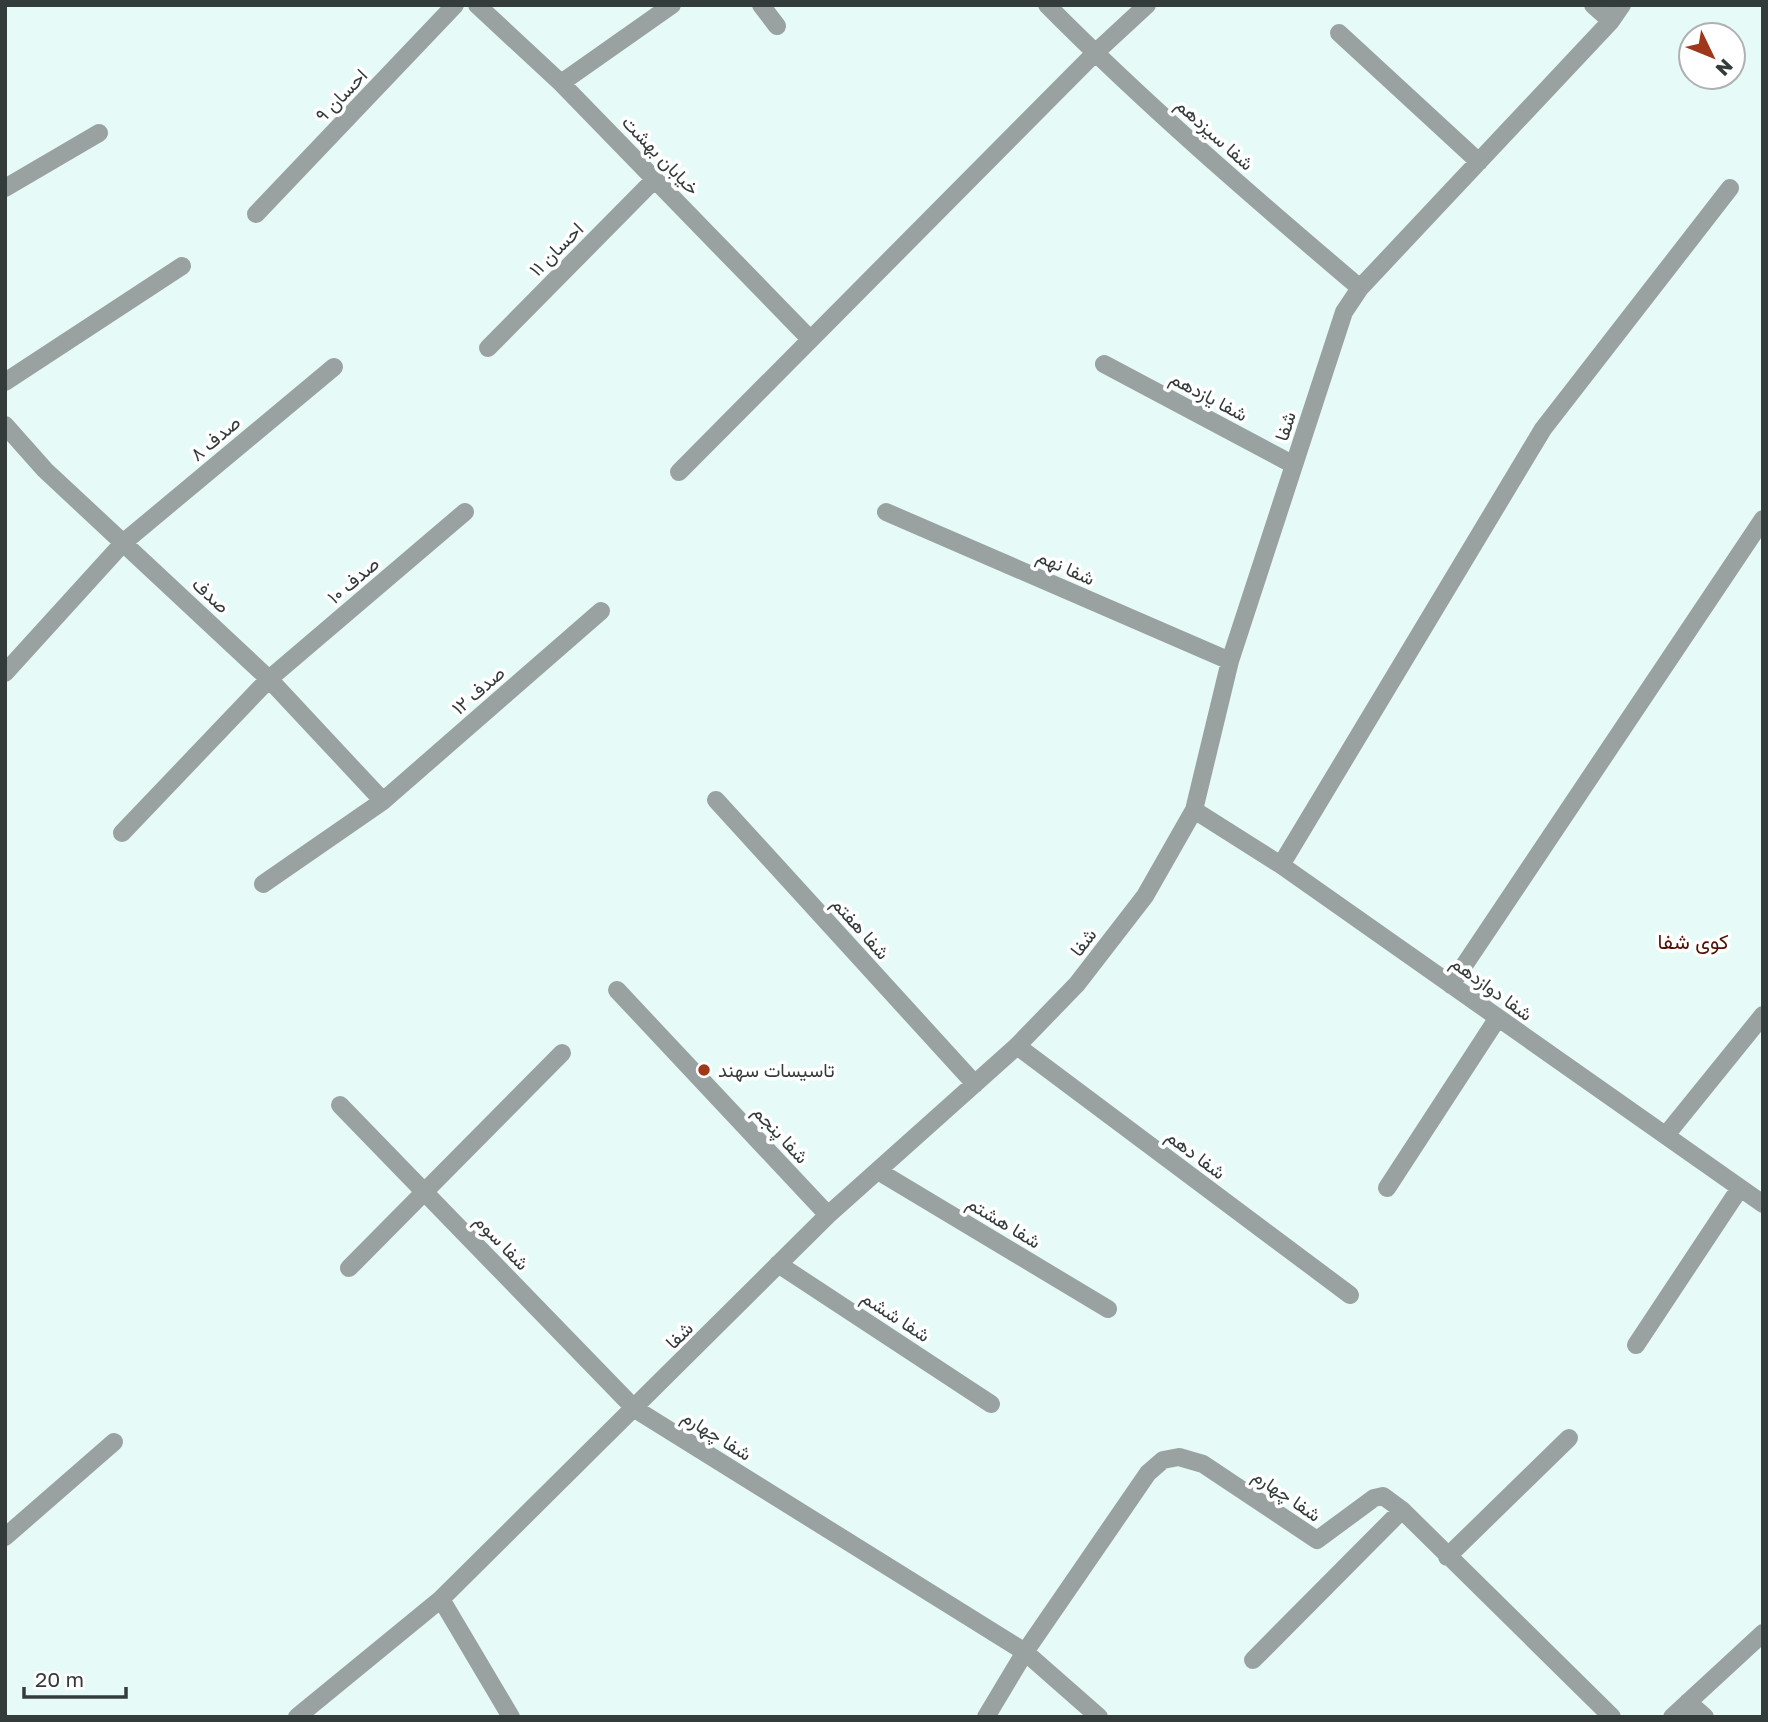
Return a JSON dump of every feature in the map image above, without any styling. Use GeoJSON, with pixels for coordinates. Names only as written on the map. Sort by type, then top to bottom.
{"type":"FeatureCollection","features":[{"type":"Feature","properties":{"kind":"street","name":"احسان ۹"},"geometry":{"type":"LineString","coordinates":[[256,214],[456,5]]}},
{"type":"Feature","properties":{"kind":"street","name":"خیابان بهشت"},"geometry":{"type":"LineString","coordinates":[[477,5],[561,83],[810,339]]}},
{"type":"Feature","properties":{"kind":"street"},"geometry":{"type":"LineString","coordinates":[[561,83],[672,5]]}},
{"type":"Feature","properties":{"kind":"street"},"geometry":{"type":"LineString","coordinates":[[761,5],[777,26]]}},
{"type":"Feature","properties":{"kind":"street","name":"شفا سیزدهم"},"geometry":{"type":"LineString","coordinates":[[1047,5],[1095,53],[1266,208],[1360,288]]}},
{"type":"Feature","properties":{"kind":"street"},"geometry":{"type":"LineString","coordinates":[[679,472],[1095,53],[1147,5]]}},
{"type":"Feature","properties":{"kind":"street"},"geometry":{"type":"LineString","coordinates":[[1593,5],[1611,21]]}},
{"type":"Feature","properties":{"kind":"street","name":"شفا"},"geometry":{"type":"LineString","coordinates":[[297,1717],[441,1599],[635,1409],[828,1214],[1017,1046],[1077,984],[1146,896],[1194,810],[1230,661],[1344,312],[1360,288],[1611,21],[1622,5]]}},
{"type":"Feature","properties":{"kind":"street"},"geometry":{"type":"LineString","coordinates":[[1339,33],[1479,162]]}},
{"type":"Feature","properties":{"kind":"street"},"geometry":{"type":"LineString","coordinates":[[5,188],[99,133]]}},
{"type":"Feature","properties":{"kind":"street","name":"احسان ۱۱"},"geometry":{"type":"LineString","coordinates":[[488,348],[655,179]]}},
{"type":"Feature","properties":{"kind":"street"},"geometry":{"type":"LineString","coordinates":[[1281,865],[1543,429],[1730,188]]}},
{"type":"Feature","properties":{"kind":"street"},"geometry":{"type":"LineString","coordinates":[[5,382],[182,266]]}},
{"type":"Feature","properties":{"kind":"street","name":"شفا یازدهم"},"geometry":{"type":"LineString","coordinates":[[1104,364],[1294,465]]}},
{"type":"Feature","properties":{"kind":"street","name":"صدف ۸"},"geometry":{"type":"LineString","coordinates":[[5,673],[124,542],[334,367]]}},
{"type":"Feature","properties":{"kind":"street","name":"صدف"},"geometry":{"type":"LineString","coordinates":[[5,425],[45,470],[269,679],[383,801]]}},
{"type":"Feature","properties":{"kind":"street","name":"صدف ۱۰"},"geometry":{"type":"LineString","coordinates":[[122,833],[269,679],[465,512]]}},
{"type":"Feature","properties":{"kind":"street","name":"شفا نهم"},"geometry":{"type":"LineString","coordinates":[[886,512],[1230,661]]}},
{"type":"Feature","properties":{"kind":"street"},"geometry":{"type":"LineString","coordinates":[[1451,985],[1761,525]]}},
{"type":"Feature","properties":{"kind":"street","name":"صدف ۱۲"},"geometry":{"type":"LineString","coordinates":[[263,884],[383,801],[601,611]]}},
{"type":"Feature","properties":{"kind":"street","name":"شفا هفتم"},"geometry":{"type":"LineString","coordinates":[[716,800],[975,1084]]}},
{"type":"Feature","properties":{"kind":"street","name":"شفا دوازدهم"},"geometry":{"type":"LineString","coordinates":[[1194,810],[1281,865],[1763,1204]]}},
{"type":"Feature","properties":{"kind":"street","name":"شفا پنجم"},"geometry":{"type":"LineString","coordinates":[[618,990],[828,1214]]}},
{"type":"Feature","properties":{"kind":"street"},"geometry":{"type":"LineString","coordinates":[[1666,1135],[1763,1015]]}},
{"type":"Feature","properties":{"kind":"street"},"geometry":{"type":"LineString","coordinates":[[1387,1188],[1497,1018]]}},
{"type":"Feature","properties":{"kind":"street","name":"شفا دهم"},"geometry":{"type":"LineString","coordinates":[[1017,1046],[1350,1295]]}},
{"type":"Feature","properties":{"kind":"street"},"geometry":{"type":"LineString","coordinates":[[349,1268],[562,1054]]}},
{"type":"Feature","properties":{"kind":"street","name":"شفا سوم"},"geometry":{"type":"LineString","coordinates":[[340,1105],[635,1409]]}},
{"type":"Feature","properties":{"kind":"street","name":"شفا هشتم"},"geometry":{"type":"LineString","coordinates":[[878,1171],[1108,1310]]}},
{"type":"Feature","properties":{"kind":"street"},"geometry":{"type":"LineString","coordinates":[[1636,1345],[1740,1188]]}},
{"type":"Feature","properties":{"kind":"street","name":"شفا ششم"},"geometry":{"type":"LineString","coordinates":[[778,1264],[992,1404]]}},
{"type":"Feature","properties":{"kind":"street","name":"شفا چهارم"},"geometry":{"type":"LineString","coordinates":[[635,1409],[1025,1652],[1099,1717]]}},
{"type":"Feature","properties":{"kind":"street"},"geometry":{"type":"LineString","coordinates":[[1447,1556],[1569,1438]]}},
{"type":"Feature","properties":{"kind":"street"},"geometry":{"type":"LineString","coordinates":[[5,1537],[114,1442]]}},
{"type":"Feature","properties":{"kind":"street","name":"شفا چهارم"},"geometry":{"type":"LineString","coordinates":[[1025,1652],[1148,1473],[1163,1460],[1179,1457],[1203,1464],[1317,1541],[1374,1498],[1383,1496],[1402,1510],[1612,1717]]}},
{"type":"Feature","properties":{"kind":"street"},"geometry":{"type":"LineString","coordinates":[[1253,1660],[1402,1510]]}},
{"type":"Feature","properties":{"kind":"street"},"geometry":{"type":"LineString","coordinates":[[441,1599],[510,1717]]}},
{"type":"Feature","properties":{"kind":"street"},"geometry":{"type":"LineString","coordinates":[[1672,1717],[1763,1633]]}},
{"type":"Feature","properties":{"kind":"street"},"geometry":{"type":"LineString","coordinates":[[986,1717],[1025,1652]]}},
{"type":"Feature","properties":{"kind":"street"},"geometry":{"type":"LineString","coordinates":[[1688,1702],[1705,1717]]}},
{"type":"Feature","properties":{"kind":"place","name":"تاسیسات سهند"},"geometry":{"type":"Point","coordinates":[704,1070]}},
{"type":"Feature","properties":{"kind":"district","name":"کوی شفا"},"geometry":{"type":"Point","coordinates":[1693,942]}}]}
